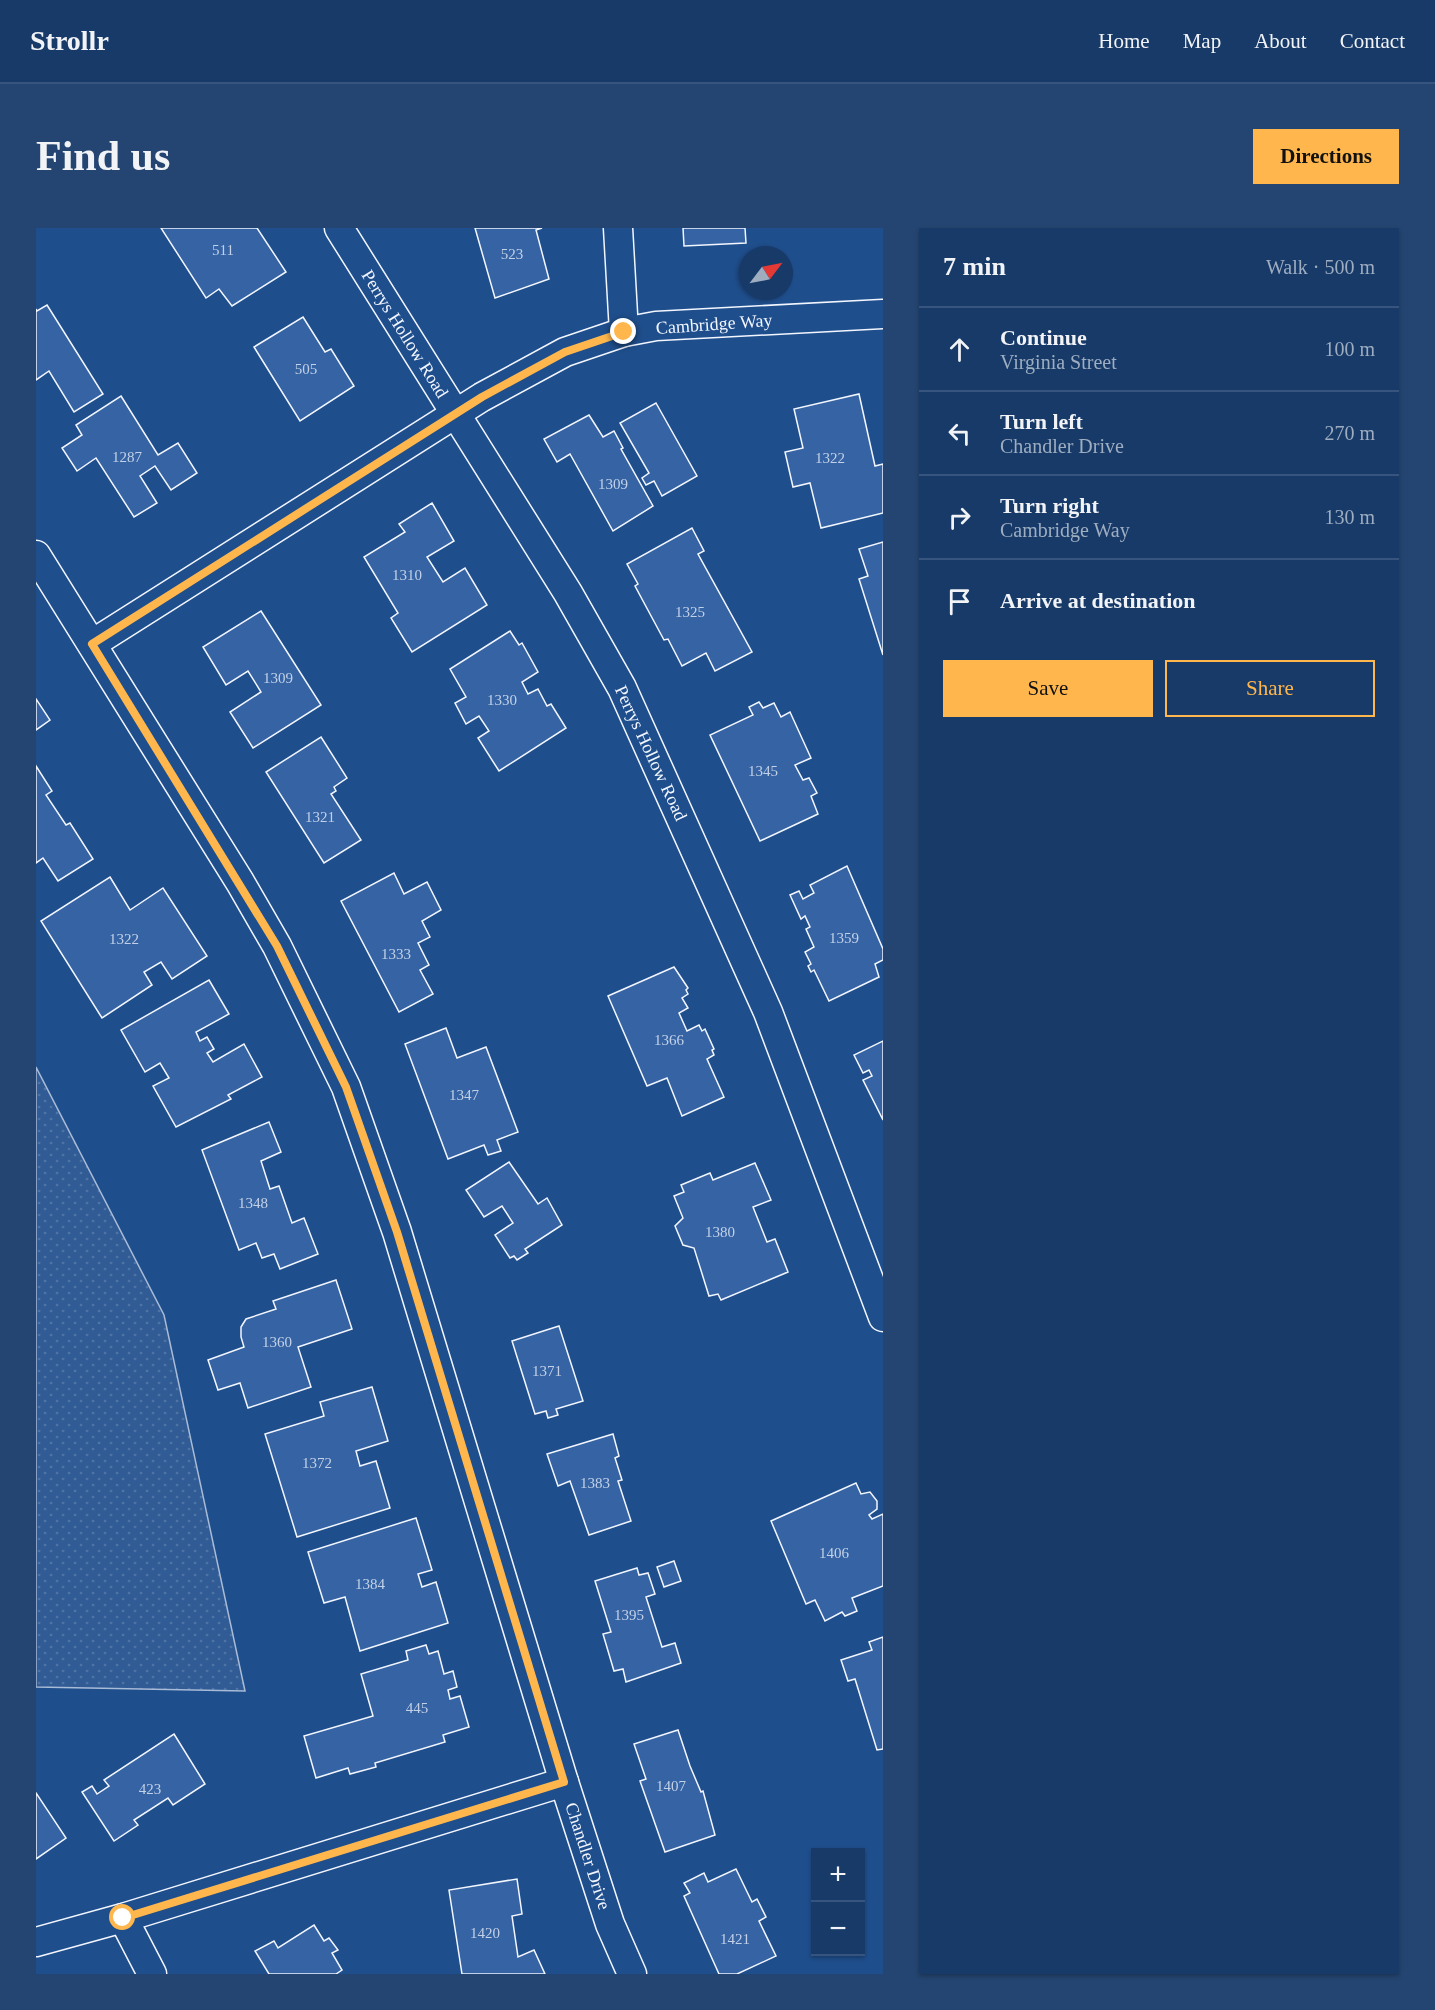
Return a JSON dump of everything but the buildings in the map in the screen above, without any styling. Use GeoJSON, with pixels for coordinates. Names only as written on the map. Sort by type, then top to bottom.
{"type":"FeatureCollection","features":[{"type":"Feature","properties":{"kind":"street","name":"Perrys Hollow Road"},"geometry":{"type":"LineString","coordinates":[[339,228],[574,603],[644,732],[768,1012],[883,1317]]}},
{"type":"Feature","properties":{"kind":"street"},"geometry":{"type":"LineString","coordinates":[[618,228],[624,332]]}},
{"type":"Feature","properties":{"kind":"street","name":"Cambridge Way"},"geometry":{"type":"LineString","coordinates":[[92,644],[455,414],[565,352],[624,332],[685,324],[883,314]]}},
{"type":"Feature","properties":{"kind":"street","name":"Chandler Drive"},"geometry":{"type":"LineString","coordinates":[[36,555],[272,937],[346,1087],[397,1232],[564,1782],[610,1924],[632,1974]]}},
{"type":"Feature","properties":{"kind":"street"},"geometry":{"type":"LineString","coordinates":[[36,1942],[123,1918],[564,1782]]}},
{"type":"Feature","properties":{"kind":"street"},"geometry":{"type":"LineString","coordinates":[[123,1918],[152,1974]]}},
{"type":"Feature","properties":{"kind":"shaded area"},"geometry":{"type":"Polygon","coordinates":[[[36,1067],[164,1315],[245,1691],[36,1687],[36,1067]]]}},
{"type":"Feature","properties":{"kind":"route"},"geometry":{"type":"LineString","coordinates":[[123,1918],[564,1782],[397,1232],[346,1087],[312,1013],[277,946],[240,882],[92,644],[482,397],[565,352],[624,332]]}}]}
